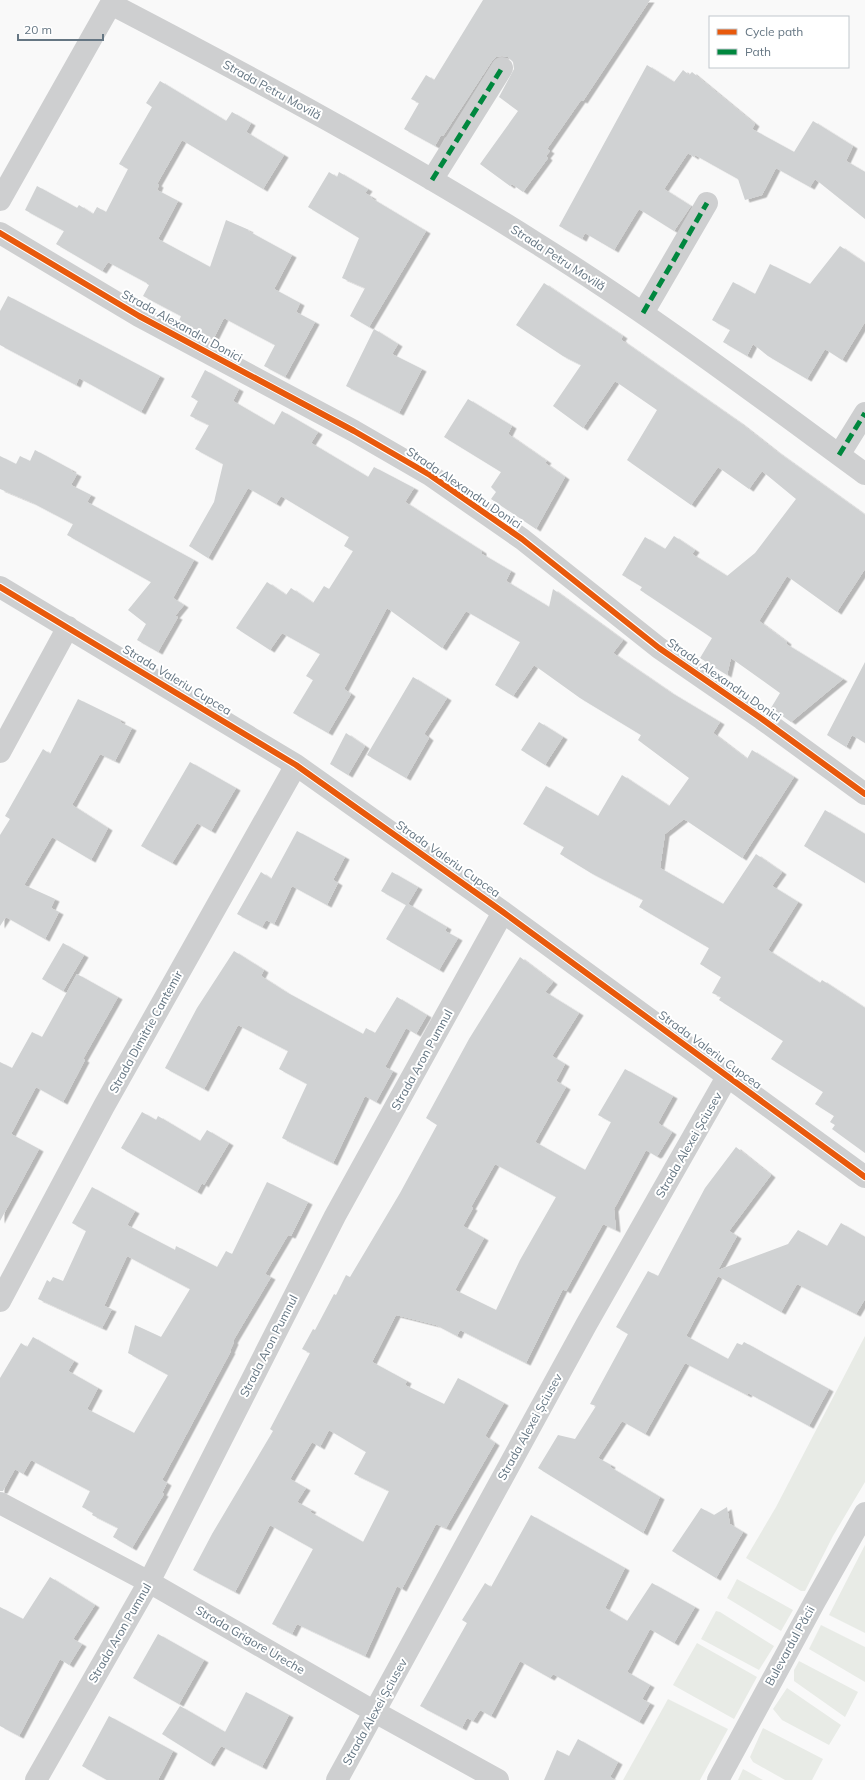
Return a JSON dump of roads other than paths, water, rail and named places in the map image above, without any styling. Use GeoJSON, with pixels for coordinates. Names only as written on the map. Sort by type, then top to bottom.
{"type":"FeatureCollection","features":[{"type":"Feature","properties":{"kind":"street","name":"Strada Petru Movilă"},"geometry":{"type":"LineString","coordinates":[[112,2],[253,78],[432,180],[536,243],[643,313],[865,474]]}},
{"type":"Feature","properties":{"kind":"street"},"geometry":{"type":"LineString","coordinates":[[0,200],[112,2]]}},
{"type":"Feature","properties":{"kind":"street"},"geometry":{"type":"LineString","coordinates":[[432,180],[502,68]]}},
{"type":"Feature","properties":{"kind":"street"},"geometry":{"type":"LineString","coordinates":[[643,313],[707,203]]}},
{"type":"Feature","properties":{"kind":"street","name":"Strada Alexandru Donici"},"geometry":{"type":"LineString","coordinates":[[0,233],[140,316],[354,431],[430,475],[522,539],[659,648],[762,719],[865,794]]}},
{"type":"Feature","properties":{"kind":"street"},"geometry":{"type":"LineString","coordinates":[[839,455],[865,414]]}},
{"type":"Feature","properties":{"kind":"street","name":"Strada Valeriu Cupcea"},"geometry":{"type":"LineString","coordinates":[[0,587],[296,765],[503,912],[865,1177]]}},
{"type":"Feature","properties":{"kind":"street"},"geometry":{"type":"LineString","coordinates":[[0,752],[68,627]]}},
{"type":"Feature","properties":{"kind":"street","name":"Strada Dimitrie Cantemir"},"geometry":{"type":"LineString","coordinates":[[0,1301],[104,1106],[296,765]]}},
{"type":"Feature","properties":{"kind":"street","name":"Strada Aron Pumnul"},"geometry":{"type":"LineString","coordinates":[[36,1780],[150,1582],[335,1216],[503,912]]}},
{"type":"Feature","properties":{"kind":"street","name":"Strada Alexei Șciusev"},"geometry":{"type":"LineString","coordinates":[[337,1780],[586,1325],[727,1077]]}},
{"type":"Feature","properties":{"kind":"street","name":"Strada Grigore Ureche"},"geometry":{"type":"LineString","coordinates":[[0,1503],[150,1582],[375,1712],[498,1780]]}},
{"type":"Feature","properties":{"kind":"street","name":"Bulevardul Păcii"},"geometry":{"type":"LineString","coordinates":[[718,1780],[814,1603],[865,1513]]}}]}
